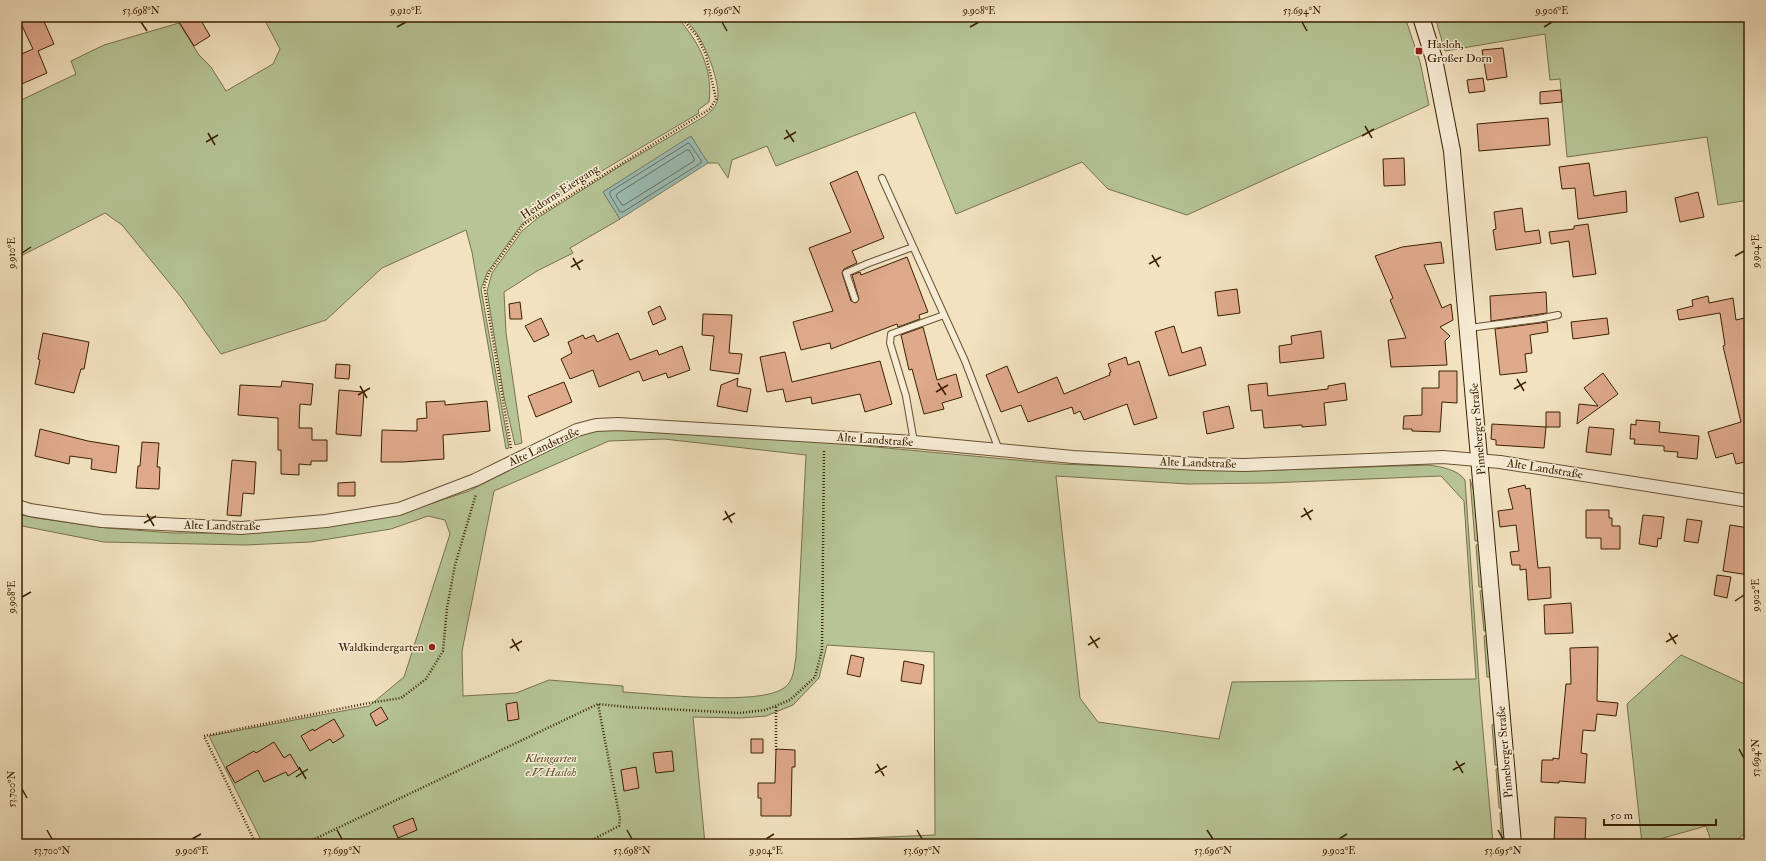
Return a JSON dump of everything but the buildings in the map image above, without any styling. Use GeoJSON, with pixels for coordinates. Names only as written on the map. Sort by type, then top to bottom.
{"type":"FeatureCollection","features":[{"type":"Feature","properties":{"kind":"main road","name":"Pinneberger Straße"},"geometry":{"type":"LineString","coordinates":[[1421,17],[1434,60],[1452,151],[1481,460],[1513,844]]}},
{"type":"Feature","properties":{"kind":"street","name":"Alte Landstraße"},"geometry":{"type":"LineString","coordinates":[[17,506],[30,510],[102,521],[241,528],[326,521],[400,510],[475,480],[577,430],[596,425],[618,424],[914,442],[1073,457],[1199,464],[1249,464],[1442,457],[1481,460],[1749,501]]}},
{"type":"Feature","properties":{"kind":"lane"},"geometry":{"type":"LineString","coordinates":[[882,178],[965,361],[999,450]]}},
{"type":"Feature","properties":{"kind":"lane"},"geometry":{"type":"LineString","coordinates":[[855,299],[846,273],[913,248]]}},
{"type":"Feature","properties":{"kind":"lane"},"geometry":{"type":"LineString","coordinates":[[914,442],[906,396],[890,343],[891,334],[944,315]]}},
{"type":"Feature","properties":{"kind":"lane"},"geometry":{"type":"LineString","coordinates":[[1469,328],[1538,320],[1558,315]]}},
{"type":"Feature","properties":{"kind":"path","name":"Heidorns Eiergang"},"geometry":{"type":"LineString","coordinates":[[514,461],[484,286],[489,273],[524,224],[710,109],[716,99],[706,55],[697,36],[680,17]]}},
{"type":"Feature","properties":{"kind":"path"},"geometry":{"type":"LineString","coordinates":[[304,844],[598,704],[740,713],[765,710],[790,700],[815,677],[822,650],[822,483],[824,436]]}},
{"type":"Feature","properties":{"kind":"path"},"geometry":{"type":"LineString","coordinates":[[256,844],[204,736],[401,698],[426,679],[443,651],[447,608],[455,565],[476,492],[475,480]]}},
{"type":"Feature","properties":{"kind":"path"},"geometry":{"type":"LineString","coordinates":[[584,844],[619,826],[620,819],[598,704]]}},
{"type":"Feature","properties":{"kind":"path"},"geometry":{"type":"LineString","coordinates":[[776,705],[776,750]]}},
{"type":"Feature","properties":{"kind":"green space"},"geometry":{"type":"Polygon","coordinates":[[[263,17],[677,17],[685,26],[698,46],[703,56],[709,78],[710,90],[709,102],[698,110],[699,113],[548,204],[522,224],[487,273],[481,289],[509,448],[506,449],[472,252],[466,230],[382,268],[326,320],[221,354],[181,297],[122,225],[105,213],[17,258],[17,102],[76,74],[71,61],[104,45],[179,23],[199,55],[211,67],[226,91],[273,64],[280,49],[263,17]]]}},
{"type":"Feature","properties":{"kind":"green space"},"geometry":{"type":"Polygon","coordinates":[[[684,17],[1405,17],[1420,62],[1429,105],[1187,215],[1108,189],[1082,162],[956,214],[915,112],[776,166],[767,146],[732,160],[728,178],[718,163],[708,163],[691,137],[603,192],[620,219],[570,248],[573,253],[537,271],[504,292],[506,333],[522,443],[515,445],[504,397],[487,291],[492,273],[522,231],[539,217],[622,165],[705,116],[714,108],[718,95],[716,78],[699,37],[684,17]]]}},
{"type":"Feature","properties":{"kind":"green space"},"geometry":{"type":"Polygon","coordinates":[[[1435,17],[1749,17],[1749,200],[1718,205],[1707,137],[1567,157],[1560,79],[1550,80],[1545,34],[1445,51],[1435,17]]]}},
{"type":"Feature","properties":{"kind":"green space","name":"Kleingarten e.V. Hasloh"},"geometry":{"type":"Polygon","coordinates":[[[598,429],[811,441],[1059,464],[1245,471],[1429,465],[1458,473],[1465,480],[1480,697],[1493,844],[823,844],[840,839],[935,835],[934,652],[827,645],[819,678],[793,705],[766,716],[740,718],[693,717],[705,844],[263,844],[209,736],[369,706],[404,677],[450,534],[445,520],[428,516],[391,529],[310,542],[245,545],[104,542],[17,525],[17,514],[107,528],[173,533],[241,533],[305,529],[409,511],[469,491],[576,436],[598,429]],[[664,439],[609,441],[494,491],[462,651],[463,696],[516,693],[549,680],[623,686],[623,692],[707,698],[731,698],[772,693],[784,688],[790,682],[796,657],[806,455],[664,439]],[[1056,476],[1080,698],[1098,722],[1219,739],[1232,682],[1476,679],[1464,501],[1441,476],[1269,483],[1188,484],[1056,476]]]}},
{"type":"Feature","properties":{"kind":"green space"},"geometry":{"type":"Polygon","coordinates":[[[1470,479],[1475,495],[1479,541],[1475,541],[1470,479]]]}},
{"type":"Feature","properties":{"kind":"green space"},"geometry":{"type":"Polygon","coordinates":[[[1480,544],[1483,587],[1479,587],[1476,545],[1480,544]]]}},
{"type":"Feature","properties":{"kind":"green space"},"geometry":{"type":"Polygon","coordinates":[[[1484,590],[1487,631],[1484,631],[1480,591],[1484,590]]]}},
{"type":"Feature","properties":{"kind":"green space"},"geometry":{"type":"Polygon","coordinates":[[[1488,635],[1491,677],[1487,677],[1484,636],[1488,635]]]}},
{"type":"Feature","properties":{"kind":"green space"},"geometry":{"type":"Polygon","coordinates":[[[1681,655],[1749,686],[1749,830],[1732,844],[1712,844],[1706,826],[1642,844],[1627,704],[1681,655]]]}},
{"type":"Feature","properties":{"kind":"green space"},"geometry":{"type":"Polygon","coordinates":[[[1496,723],[1499,765],[1495,765],[1492,725],[1496,723]]]}},
{"type":"Feature","properties":{"kind":"green space"},"geometry":{"type":"Polygon","coordinates":[[[1499,768],[1504,809],[1499,808],[1496,769],[1499,768]]]}},
{"type":"Feature","properties":{"kind":"green space"},"geometry":{"type":"Polygon","coordinates":[[[1504,812],[1506,844],[1502,844],[1500,813],[1504,812]]]}},
{"type":"Feature","properties":{"kind":"water"},"geometry":{"type":"Polygon","coordinates":[[[691,136],[708,163],[620,219],[603,192],[691,136]]]}},
{"type":"Feature","properties":{"kind":"place","name":"Hasloh, Großer Dorn"},"geometry":{"type":"Point","coordinates":[1419,51]}},
{"type":"Feature","properties":{"kind":"place","name":"Waldkindergarten"},"geometry":{"type":"Point","coordinates":[432,647]}}]}
